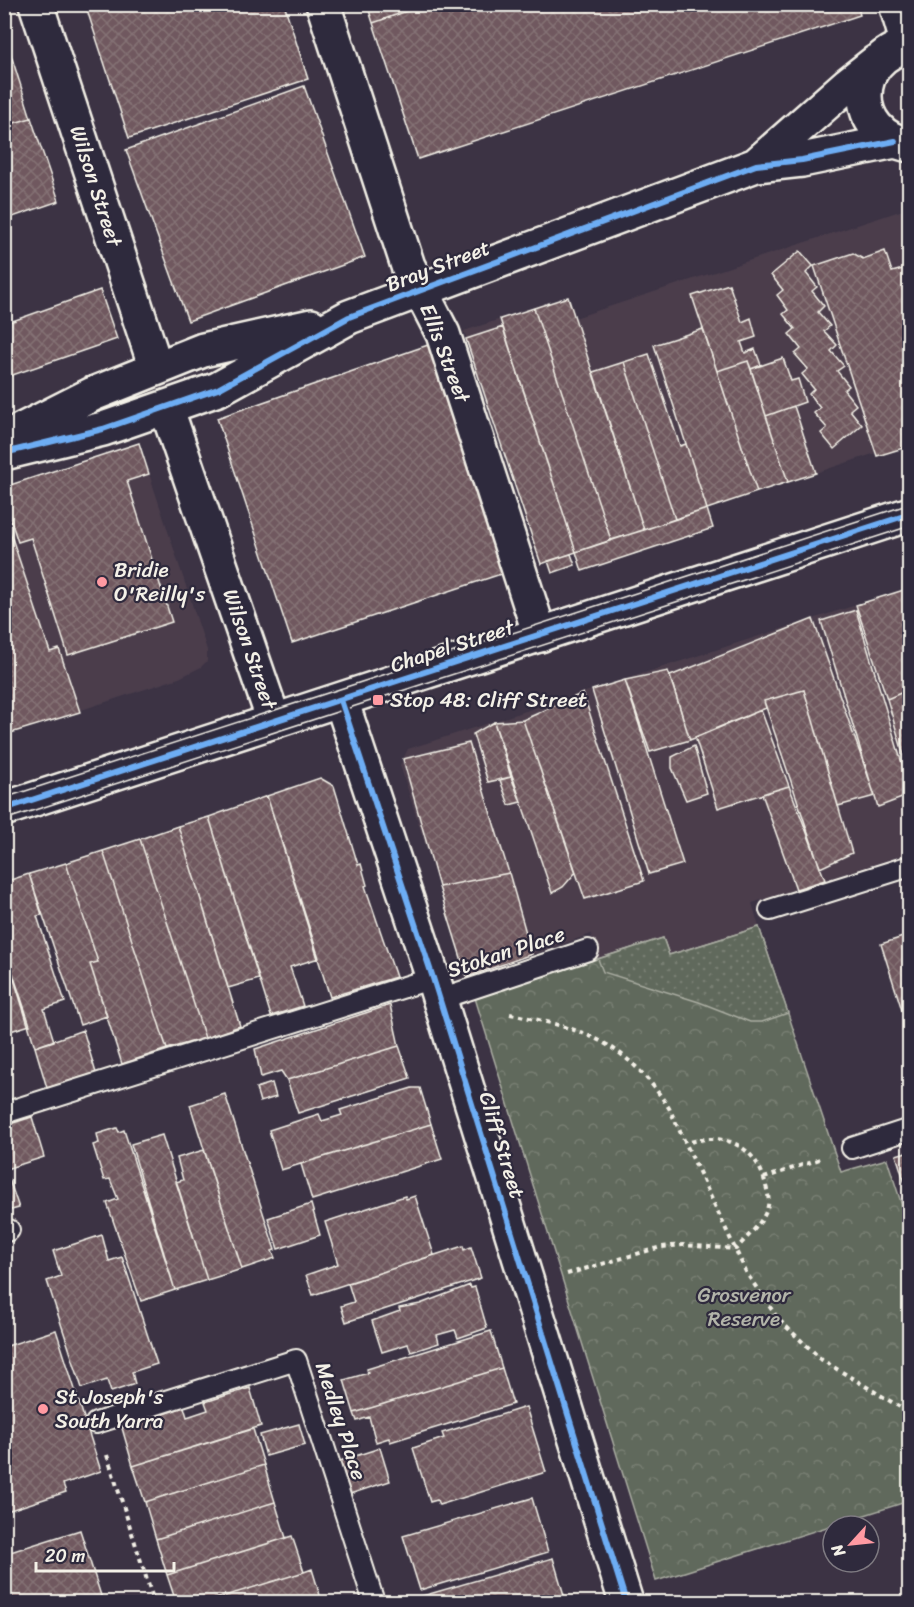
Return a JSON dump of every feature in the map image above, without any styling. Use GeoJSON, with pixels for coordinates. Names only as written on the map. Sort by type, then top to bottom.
{"type":"FeatureCollection","features":[{"type":"Feature","properties":{"kind":"street","name":"Wilson Street"},"geometry":{"type":"LineString","coordinates":[[36,4],[156,368]]}},
{"type":"Feature","properties":{"kind":"street","name":"Ellis Street"},"geometry":{"type":"LineString","coordinates":[[323,4],[408,266],[442,334],[540,635]]}},
{"type":"Feature","properties":{"kind":"street"},"geometry":{"type":"LineString","coordinates":[[896,4],[909,45]]}},
{"type":"Feature","properties":{"kind":"street","name":"Bray Street"},"geometry":{"type":"LineString","coordinates":[[756,165],[848,84],[890,51],[909,45]]}},
{"type":"Feature","properties":{"kind":"street"},"geometry":{"type":"LineString","coordinates":[[876,63],[868,76],[864,91],[866,106],[872,121],[881,133],[903,146]]}},
{"type":"Feature","properties":{"kind":"street","name":"Bray Street"},"geometry":{"type":"LineString","coordinates":[[4,453],[103,429],[218,389],[349,317],[756,165],[903,146]]}},
{"type":"Feature","properties":{"kind":"street","name":"Bray Street"},"geometry":{"type":"LineString","coordinates":[[4,439],[93,394],[204,350],[349,317]]}},
{"type":"Feature","properties":{"kind":"street","name":"Wilson Street"},"geometry":{"type":"LineString","coordinates":[[166,407],[274,721]]}},
{"type":"Feature","properties":{"kind":"street","name":"Chapel Street"},"geometry":{"type":"LineString","coordinates":[[4,809],[909,514]]}},
{"type":"Feature","properties":{"kind":"street","name":"Cliff Street"},"geometry":{"type":"LineString","coordinates":[[341,700],[436,989],[626,1602]]}},
{"type":"Feature","properties":{"kind":"lane"},"geometry":{"type":"LineString","coordinates":[[770,910],[909,866]]}},
{"type":"Feature","properties":{"kind":"lane","name":"Stokan Place"},"geometry":{"type":"LineString","coordinates":[[4,1113],[436,989],[588,950]]}},
{"type":"Feature","properties":{"kind":"lane"},"geometry":{"type":"LineString","coordinates":[[852,1148],[909,1129]]}},
{"type":"Feature","properties":{"kind":"lane","name":"Medley Place"},"geometry":{"type":"LineString","coordinates":[[96,1423],[296,1360],[374,1602]]}},
{"type":"Feature","properties":{"kind":"path"},"geometry":{"type":"LineString","coordinates":[[502,1012],[583,1031],[617,1050],[653,1084],[687,1143],[736,1250],[761,1297],[795,1336],[822,1360],[909,1413]]}},
{"type":"Feature","properties":{"kind":"path"},"geometry":{"type":"LineString","coordinates":[[687,1143],[716,1137],[734,1143],[758,1164],[769,1197],[767,1209],[736,1250]]}},
{"type":"Feature","properties":{"kind":"path"},"geometry":{"type":"LineString","coordinates":[[764,1178],[852,1148]]}},
{"type":"Feature","properties":{"kind":"path"},"geometry":{"type":"LineString","coordinates":[[565,1275],[661,1247],[683,1245],[736,1250]]}},
{"type":"Feature","properties":{"kind":"path"},"geometry":{"type":"LineString","coordinates":[[96,1423],[154,1602]]}},
{"type":"Feature","properties":{"kind":"shaded area"},"geometry":{"type":"Polygon","coordinates":[[[909,208],[909,442],[541,564],[464,331],[568,297],[575,318],[909,208]]]}},
{"type":"Feature","properties":{"kind":"shaded area"},"geometry":{"type":"Polygon","coordinates":[[[139,443],[207,650],[207,661],[201,667],[179,678],[5,735],[4,488],[139,443]]]}},
{"type":"Feature","properties":{"kind":"shaded area"},"geometry":{"type":"Polygon","coordinates":[[[909,588],[909,853],[752,903],[759,927],[669,955],[663,938],[598,959],[591,934],[467,977],[400,765],[408,749],[909,588]]]}},
{"type":"Feature","properties":{"kind":"green space","name":"Grosvenor Reserve"},"geometry":{"type":"Polygon","coordinates":[[[759,927],[841,1172],[887,1159],[909,1227],[909,1501],[868,1514],[821,1514],[821,1529],[656,1581],[475,998],[663,938],[669,955],[759,927]]]}},
{"type":"Feature","properties":{"kind":"green space"},"geometry":{"type":"Polygon","coordinates":[[[759,927],[788,1013],[762,1022],[750,1022],[699,1002],[603,972],[598,959],[663,938],[669,955],[759,927]]]}},
{"type":"Feature","properties":{"kind":"building"},"geometry":{"type":"Polygon","coordinates":[[[85,4],[284,4],[308,79],[129,138],[85,4]]]}},
{"type":"Feature","properties":{"kind":"building"},"geometry":{"type":"Polygon","coordinates":[[[367,4],[427,4],[373,23],[367,4]]]}},
{"type":"Feature","properties":{"kind":"building"},"geometry":{"type":"Polygon","coordinates":[[[427,4],[857,4],[860,15],[418,159],[373,23],[427,4]]]}},
{"type":"Feature","properties":{"kind":"building"},"geometry":{"type":"Polygon","coordinates":[[[4,33],[31,118],[4,126],[4,33]]]}},
{"type":"Feature","properties":{"kind":"building"},"geometry":{"type":"Polygon","coordinates":[[[304,86],[365,257],[188,321],[126,150],[304,86]]]}},
{"type":"Feature","properties":{"kind":"building"},"geometry":{"type":"Polygon","coordinates":[[[31,118],[59,201],[4,220],[4,126],[31,118]]]}},
{"type":"Feature","properties":{"kind":"building"},"geometry":{"type":"Polygon","coordinates":[[[800,251],[813,266],[806,273],[817,287],[812,291],[824,306],[818,312],[830,326],[824,331],[837,345],[831,351],[844,366],[837,371],[849,386],[844,390],[856,405],[850,410],[862,425],[834,449],[821,433],[827,428],[814,413],[820,408],[809,394],[814,389],[802,374],[808,369],[795,354],[801,349],[789,334],[795,329],[783,314],[788,310],[777,295],[783,290],[771,275],[800,251]]]}},
{"type":"Feature","properties":{"kind":"building"},"geometry":{"type":"Polygon","coordinates":[[[885,251],[892,272],[910,267],[910,446],[877,456],[814,266],[853,253],[863,259],[885,251]]]}},
{"type":"Feature","properties":{"kind":"building"},"geometry":{"type":"Polygon","coordinates":[[[729,284],[742,322],[751,318],[756,337],[741,342],[745,353],[755,349],[761,365],[751,369],[748,361],[717,371],[692,296],[729,284]]]}},
{"type":"Feature","properties":{"kind":"building"},"geometry":{"type":"Polygon","coordinates":[[[100,290],[117,339],[4,378],[4,324],[100,290]]]}},
{"type":"Feature","properties":{"kind":"building"},"geometry":{"type":"Polygon","coordinates":[[[568,297],[644,530],[611,540],[534,308],[568,297]]]}},
{"type":"Feature","properties":{"kind":"building"},"geometry":{"type":"Polygon","coordinates":[[[534,308],[611,540],[576,552],[500,319],[534,308]]]}},
{"type":"Feature","properties":{"kind":"building"},"geometry":{"type":"Polygon","coordinates":[[[503,327],[576,552],[541,564],[466,339],[503,327]]]}},
{"type":"Feature","properties":{"kind":"building"},"geometry":{"type":"Polygon","coordinates":[[[703,329],[757,492],[707,509],[654,345],[703,329]]]}},
{"type":"Feature","properties":{"kind":"building"},"geometry":{"type":"Polygon","coordinates":[[[431,344],[504,573],[292,643],[217,418],[431,344]]]}},
{"type":"Feature","properties":{"kind":"building"},"geometry":{"type":"Polygon","coordinates":[[[649,354],[680,446],[686,444],[707,509],[675,519],[624,362],[649,354]]]}},
{"type":"Feature","properties":{"kind":"building"},"geometry":{"type":"Polygon","coordinates":[[[783,358],[791,381],[798,379],[805,402],[766,416],[751,369],[783,358]]]}},
{"type":"Feature","properties":{"kind":"building"},"geometry":{"type":"Polygon","coordinates":[[[748,361],[788,482],[757,492],[717,371],[748,361]]]}},
{"type":"Feature","properties":{"kind":"building"},"geometry":{"type":"Polygon","coordinates":[[[624,362],[675,519],[644,530],[593,372],[624,362]]]}},
{"type":"Feature","properties":{"kind":"building"},"geometry":{"type":"Polygon","coordinates":[[[794,406],[816,473],[788,482],[766,416],[794,406]]]}},
{"type":"Feature","properties":{"kind":"building","name":"Bridie O'Reilly's"},"geometry":{"type":"Polygon","coordinates":[[[139,443],[149,474],[127,481],[172,622],[68,655],[31,538],[18,542],[4,500],[4,487],[139,443]]]}},
{"type":"Feature","properties":{"kind":"building"},"geometry":{"type":"Polygon","coordinates":[[[707,509],[713,528],[582,571],[576,552],[707,509]]]}},
{"type":"Feature","properties":{"kind":"building"},"geometry":{"type":"Polygon","coordinates":[[[4,514],[50,652],[59,649],[80,712],[4,735],[4,514]]]}},
{"type":"Feature","properties":{"kind":"building"},"geometry":{"type":"Polygon","coordinates":[[[571,554],[575,565],[552,573],[548,561],[571,554]]]}},
{"type":"Feature","properties":{"kind":"building"},"geometry":{"type":"Polygon","coordinates":[[[910,588],[910,689],[887,699],[856,605],[910,588]]]}},
{"type":"Feature","properties":{"kind":"building"},"geometry":{"type":"Polygon","coordinates":[[[856,610],[910,790],[910,795],[878,807],[821,621],[856,610]]]}},
{"type":"Feature","properties":{"kind":"building"},"geometry":{"type":"Polygon","coordinates":[[[813,619],[875,796],[838,806],[804,690],[764,701],[766,708],[690,740],[670,676],[813,619]]]}},
{"type":"Feature","properties":{"kind":"building"},"geometry":{"type":"Polygon","coordinates":[[[668,671],[690,740],[650,752],[625,680],[668,671]]]}},
{"type":"Feature","properties":{"kind":"building"},"geometry":{"type":"Polygon","coordinates":[[[625,680],[683,864],[649,874],[592,690],[625,680]]]}},
{"type":"Feature","properties":{"kind":"building"},"geometry":{"type":"Polygon","coordinates":[[[910,689],[910,776],[887,699],[910,689]]]}},
{"type":"Feature","properties":{"kind":"building"},"geometry":{"type":"Polygon","coordinates":[[[804,690],[852,853],[820,868],[764,701],[804,690]]]}},
{"type":"Feature","properties":{"kind":"building"},"geometry":{"type":"Polygon","coordinates":[[[583,693],[644,881],[585,899],[523,720],[583,693]]]}},
{"type":"Feature","properties":{"kind":"building"},"geometry":{"type":"Polygon","coordinates":[[[761,710],[789,786],[718,808],[695,737],[761,710]]]}},
{"type":"Feature","properties":{"kind":"building"},"geometry":{"type":"Polygon","coordinates":[[[523,720],[576,872],[563,887],[552,893],[494,722],[523,720]]]}},
{"type":"Feature","properties":{"kind":"building"},"geometry":{"type":"Polygon","coordinates":[[[494,722],[511,777],[488,782],[473,734],[494,722]]]}},
{"type":"Feature","properties":{"kind":"building"},"geometry":{"type":"Polygon","coordinates":[[[469,743],[509,873],[439,887],[403,759],[469,743]]]}},
{"type":"Feature","properties":{"kind":"building"},"geometry":{"type":"Polygon","coordinates":[[[694,746],[707,793],[686,800],[672,768],[672,757],[694,746]]]}},
{"type":"Feature","properties":{"kind":"building"},"geometry":{"type":"Polygon","coordinates":[[[511,777],[521,802],[509,805],[500,780],[511,777]]]}},
{"type":"Feature","properties":{"kind":"building"},"geometry":{"type":"Polygon","coordinates":[[[320,778],[334,786],[396,977],[330,997],[267,796],[320,778]]]}},
{"type":"Feature","properties":{"kind":"building"},"geometry":{"type":"Polygon","coordinates":[[[789,786],[825,880],[796,889],[762,794],[789,786]]]}},
{"type":"Feature","properties":{"kind":"building"},"geometry":{"type":"Polygon","coordinates":[[[267,796],[319,958],[290,967],[303,1006],[271,1016],[209,817],[267,796]]]}},
{"type":"Feature","properties":{"kind":"building"},"geometry":{"type":"Polygon","coordinates":[[[209,817],[259,979],[228,988],[178,826],[209,817]]]}},
{"type":"Feature","properties":{"kind":"building"},"geometry":{"type":"Polygon","coordinates":[[[178,826],[240,1026],[205,1038],[140,839],[178,826]]]}},
{"type":"Feature","properties":{"kind":"building"},"geometry":{"type":"Polygon","coordinates":[[[140,839],[205,1038],[167,1049],[103,851],[140,839]]]}},
{"type":"Feature","properties":{"kind":"building"},"geometry":{"type":"Polygon","coordinates":[[[103,851],[167,1049],[122,1064],[90,964],[98,962],[66,863],[103,851]]]}},
{"type":"Feature","properties":{"kind":"building"},"geometry":{"type":"Polygon","coordinates":[[[66,863],[98,962],[90,964],[107,1016],[80,1025],[29,874],[66,863]]]}},
{"type":"Feature","properties":{"kind":"building"},"geometry":{"type":"Polygon","coordinates":[[[509,873],[532,954],[467,977],[439,887],[509,873]]]}},
{"type":"Feature","properties":{"kind":"building"},"geometry":{"type":"Polygon","coordinates":[[[29,874],[42,915],[37,916],[65,1002],[44,1009],[54,1041],[35,1047],[4,947],[4,882],[29,874]]]}},
{"type":"Feature","properties":{"kind":"building"},"geometry":{"type":"Polygon","coordinates":[[[910,930],[909,1032],[881,944],[906,936],[904,932],[910,930]]]}},
{"type":"Feature","properties":{"kind":"building"},"geometry":{"type":"Polygon","coordinates":[[[4,947],[30,1025],[4,1033],[4,947]]]}},
{"type":"Feature","properties":{"kind":"building"},"geometry":{"type":"Polygon","coordinates":[[[390,1005],[399,1046],[287,1080],[281,1071],[261,1077],[255,1049],[390,1005]]]}},
{"type":"Feature","properties":{"kind":"building"},"geometry":{"type":"Polygon","coordinates":[[[83,1030],[96,1073],[47,1088],[35,1047],[83,1030]]]}},
{"type":"Feature","properties":{"kind":"building"},"geometry":{"type":"Polygon","coordinates":[[[399,1046],[410,1078],[298,1113],[287,1080],[399,1046]]]}},
{"type":"Feature","properties":{"kind":"building"},"geometry":{"type":"Polygon","coordinates":[[[272,1083],[276,1097],[260,1102],[256,1088],[272,1083]]]}},
{"type":"Feature","properties":{"kind":"building"},"geometry":{"type":"Polygon","coordinates":[[[412,1088],[420,1088],[431,1124],[281,1170],[269,1130],[319,1114],[322,1121],[342,1115],[340,1110],[412,1088]]]}},
{"type":"Feature","properties":{"kind":"building"},"geometry":{"type":"Polygon","coordinates":[[[225,1094],[275,1250],[272,1251],[275,1258],[242,1269],[190,1105],[225,1094]]]}},
{"type":"Feature","properties":{"kind":"building"},"geometry":{"type":"Polygon","coordinates":[[[32,1117],[44,1157],[6,1169],[4,1126],[32,1117]]]}},
{"type":"Feature","properties":{"kind":"building"},"geometry":{"type":"Polygon","coordinates":[[[431,1124],[442,1159],[312,1200],[301,1164],[431,1124]]]}},
{"type":"Feature","properties":{"kind":"building"},"geometry":{"type":"Polygon","coordinates":[[[117,1128],[119,1132],[124,1130],[175,1290],[141,1301],[107,1203],[118,1199],[110,1179],[104,1180],[93,1145],[99,1143],[97,1134],[117,1128]]]}},
{"type":"Feature","properties":{"kind":"building"},"geometry":{"type":"Polygon","coordinates":[[[162,1135],[207,1280],[175,1290],[131,1144],[162,1135]]]}},
{"type":"Feature","properties":{"kind":"building"},"geometry":{"type":"Polygon","coordinates":[[[204,1150],[242,1269],[207,1280],[176,1182],[183,1180],[177,1158],[204,1150]]]}},
{"type":"Feature","properties":{"kind":"building"},"geometry":{"type":"Polygon","coordinates":[[[910,1151],[910,1199],[896,1155],[910,1151]]]}},
{"type":"Feature","properties":{"kind":"building"},"geometry":{"type":"Polygon","coordinates":[[[4,1165],[19,1208],[4,1212],[4,1165]]]}},
{"type":"Feature","properties":{"kind":"building"},"geometry":{"type":"Polygon","coordinates":[[[405,1196],[406,1199],[415,1196],[434,1255],[313,1295],[306,1275],[338,1264],[325,1222],[405,1196]]]}},
{"type":"Feature","properties":{"kind":"building"},"geometry":{"type":"Polygon","coordinates":[[[311,1204],[320,1235],[278,1249],[268,1218],[311,1204]]]}},
{"type":"Feature","properties":{"kind":"building"},"geometry":{"type":"Polygon","coordinates":[[[102,1235],[109,1261],[122,1257],[157,1364],[132,1372],[135,1384],[111,1392],[107,1380],[82,1388],[47,1281],[61,1276],[53,1251],[102,1235]]]}},
{"type":"Feature","properties":{"kind":"building"},"geometry":{"type":"Polygon","coordinates":[[[463,1246],[464,1250],[471,1247],[481,1278],[346,1322],[341,1306],[354,1302],[348,1283],[463,1246]]]}},
{"type":"Feature","properties":{"kind":"building"},"geometry":{"type":"Polygon","coordinates":[[[470,1285],[471,1288],[475,1287],[487,1328],[458,1338],[455,1330],[437,1335],[439,1343],[411,1352],[408,1344],[382,1352],[372,1321],[400,1311],[399,1308],[420,1304],[470,1285]]]}},
{"type":"Feature","properties":{"kind":"building","name":"St Joseph's South Yarra"},"geometry":{"type":"Polygon","coordinates":[[[56,1330],[101,1471],[63,1484],[66,1492],[4,1512],[4,1347],[56,1330]]]}},
{"type":"Feature","properties":{"kind":"building"},"geometry":{"type":"Polygon","coordinates":[[[491,1331],[502,1368],[354,1413],[344,1380],[368,1373],[367,1369],[491,1331]]]}},
{"type":"Feature","properties":{"kind":"building"},"geometry":{"type":"Polygon","coordinates":[[[502,1368],[513,1404],[390,1442],[389,1438],[376,1442],[369,1417],[357,1421],[354,1413],[502,1368]]]}},
{"type":"Feature","properties":{"kind":"building"},"geometry":{"type":"Polygon","coordinates":[[[250,1388],[261,1426],[133,1466],[122,1428],[184,1407],[187,1417],[208,1410],[205,1402],[250,1388]]]}},
{"type":"Feature","properties":{"kind":"building"},"geometry":{"type":"Polygon","coordinates":[[[526,1407],[546,1472],[439,1505],[437,1500],[430,1502],[413,1448],[444,1438],[442,1433],[526,1407]]]}},
{"type":"Feature","properties":{"kind":"building"},"geometry":{"type":"Polygon","coordinates":[[[299,1424],[305,1445],[266,1456],[260,1435],[299,1424]]]}},
{"type":"Feature","properties":{"kind":"building"},"geometry":{"type":"Polygon","coordinates":[[[253,1429],[264,1465],[145,1502],[133,1466],[253,1429]]]}},
{"type":"Feature","properties":{"kind":"building"},"geometry":{"type":"Polygon","coordinates":[[[380,1448],[390,1481],[350,1494],[340,1461],[380,1448]]]}},
{"type":"Feature","properties":{"kind":"building"},"geometry":{"type":"Polygon","coordinates":[[[264,1465],[275,1502],[156,1539],[145,1502],[264,1465]]]}},
{"type":"Feature","properties":{"kind":"building"},"geometry":{"type":"Polygon","coordinates":[[[532,1498],[548,1552],[420,1590],[403,1536],[532,1498]]]}},
{"type":"Feature","properties":{"kind":"building"},"geometry":{"type":"Polygon","coordinates":[[[275,1502],[286,1538],[167,1575],[156,1539],[275,1502]]]}},
{"type":"Feature","properties":{"kind":"building"},"geometry":{"type":"Polygon","coordinates":[[[80,1530],[103,1602],[4,1602],[4,1554],[80,1530]]]}},
{"type":"Feature","properties":{"kind":"building"},"geometry":{"type":"Polygon","coordinates":[[[292,1536],[304,1572],[205,1602],[176,1602],[167,1575],[292,1536]]]}},
{"type":"Feature","properties":{"kind":"building"},"geometry":{"type":"Polygon","coordinates":[[[553,1558],[566,1602],[402,1602],[553,1558]]]}},
{"type":"Feature","properties":{"kind":"building"},"geometry":{"type":"Polygon","coordinates":[[[312,1569],[322,1602],[205,1602],[304,1572],[312,1569]]]}},
{"type":"Feature","properties":{"kind":"tram line"},"geometry":{"type":"LineString","coordinates":[[4,798],[910,504]]}},
{"type":"Feature","properties":{"kind":"tram line"},"geometry":{"type":"LineString","coordinates":[[4,820],[910,526]]}},
{"type":"Feature","properties":{"kind":"cycle path"},"geometry":{"type":"LineString","coordinates":[[4,453],[103,429],[218,389],[349,317],[756,165],[802,160],[895,141]]}},
{"type":"Feature","properties":{"kind":"cycle path"},"geometry":{"type":"LineString","coordinates":[[4,809],[910,514]]}},
{"type":"Feature","properties":{"kind":"cycle path"},"geometry":{"type":"LineString","coordinates":[[341,700],[433,978],[626,1602]]}},
{"type":"Feature","properties":{"kind":"place","name":"Bridie O'Reilly's"},"geometry":{"type":"Point","coordinates":[102,582]}},
{"type":"Feature","properties":{"kind":"place","name":"Stop 48: Cliff Street"},"geometry":{"type":"Point","coordinates":[378,700]}},
{"type":"Feature","properties":{"kind":"place","name":"St Joseph's South Yarra"},"geometry":{"type":"Point","coordinates":[43,1409]}}]}
